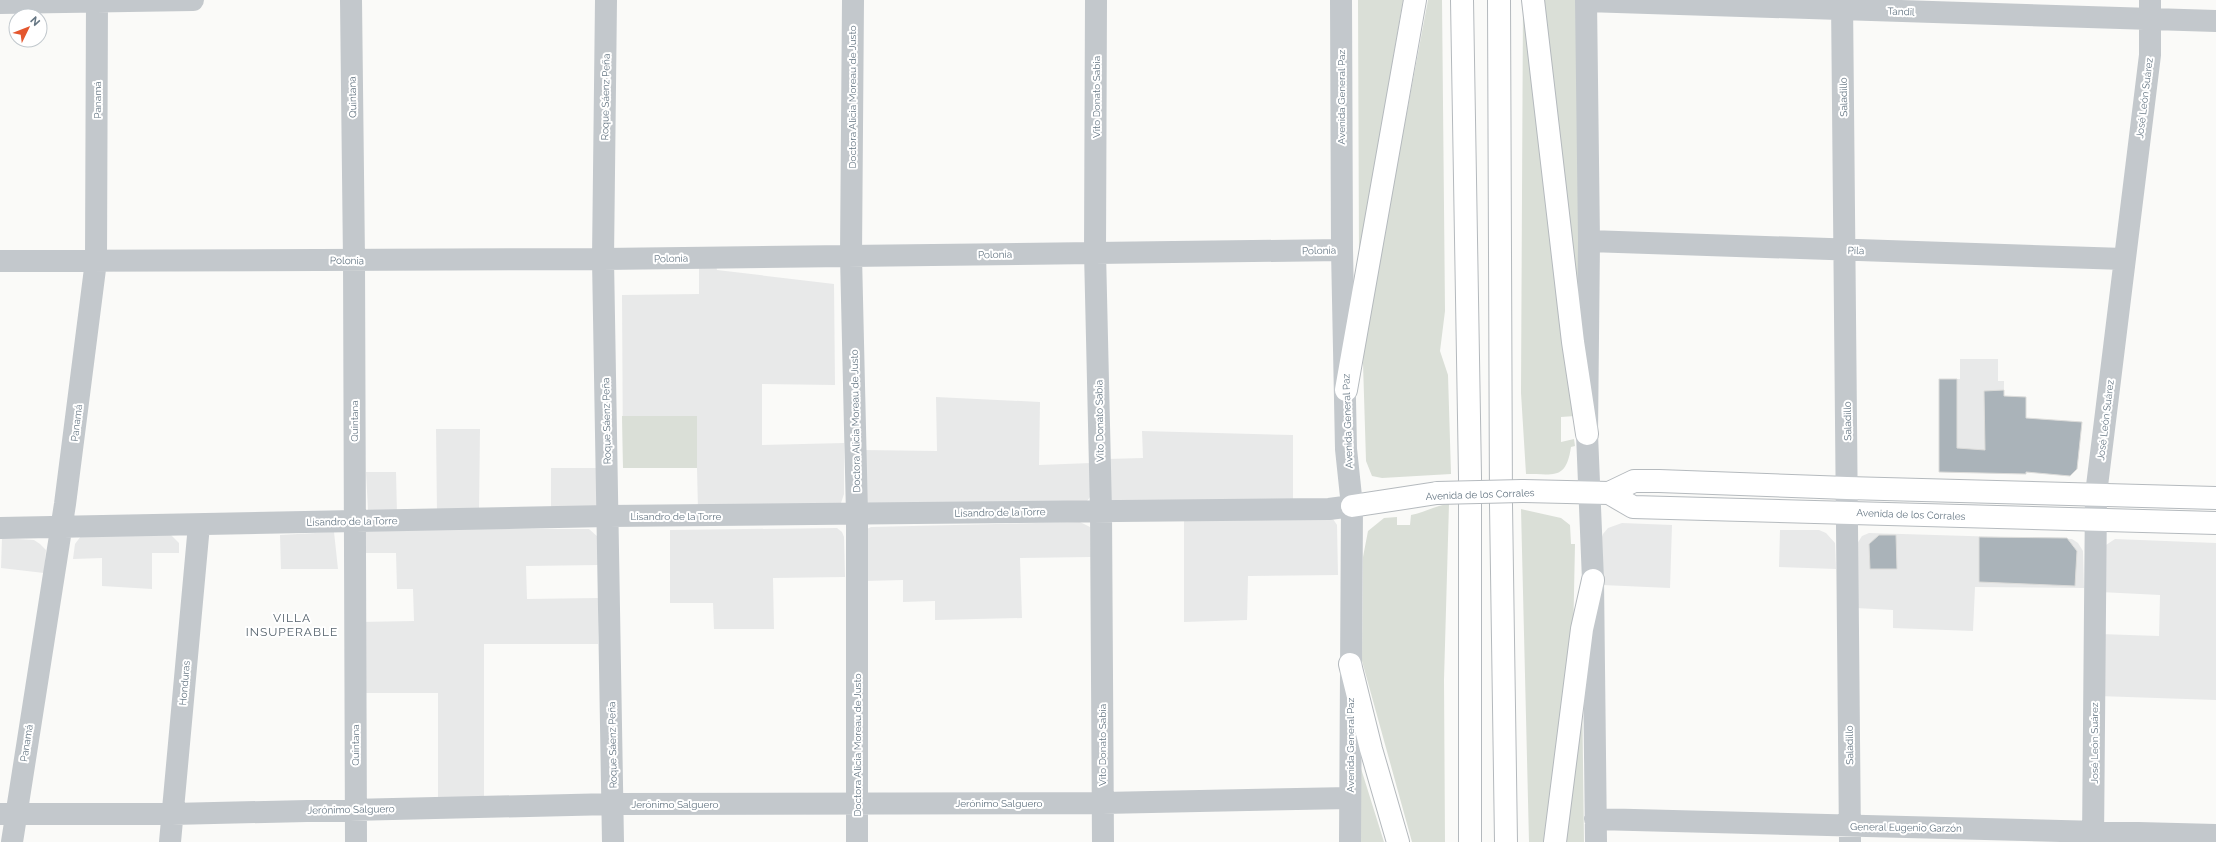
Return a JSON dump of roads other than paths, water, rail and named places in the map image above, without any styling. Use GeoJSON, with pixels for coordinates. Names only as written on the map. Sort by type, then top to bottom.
{"type":"FeatureCollection","features":[{"type":"Feature","properties":{"kind":"main road"},"geometry":{"type":"LineString","coordinates":[[1346,390],[1415,0]]}},
{"type":"Feature","properties":{"kind":"main road"},"geometry":{"type":"LineString","coordinates":[[1462,0],[1470,477],[1470,842]]}},
{"type":"Feature","properties":{"kind":"main road"},"geometry":{"type":"LineString","coordinates":[[1499,0],[1501,504],[1506,842]]}},
{"type":"Feature","properties":{"kind":"main road"},"geometry":{"type":"LineString","coordinates":[[1533,0],[1573,342],[1588,434]]}},
{"type":"Feature","properties":{"kind":"main road","name":"Avenida de los Corrales"},"geometry":{"type":"LineString","coordinates":[[1352,506],[1437,493],[1522,491],[1599,493],[1640,481],[2216,498]]}},
{"type":"Feature","properties":{"kind":"main road","name":"Avenida de los Corrales"},"geometry":{"type":"LineString","coordinates":[[1599,493],[1633,507],[2216,523]]}},
{"type":"Feature","properties":{"kind":"main road"},"geometry":{"type":"LineString","coordinates":[[1555,842],[1582,629],[1592,580]]}},
{"type":"Feature","properties":{"kind":"main road"},"geometry":{"type":"LineString","coordinates":[[1350,664],[1371,749],[1398,842]]}},
{"type":"Feature","properties":{"kind":"street"},"geometry":{"type":"LineString","coordinates":[[0,3],[97,0],[193,0]]}},
{"type":"Feature","properties":{"kind":"street","name":"Panamá"},"geometry":{"type":"LineString","coordinates":[[12,842],[8,814],[61,526],[96,261],[97,0]]}},
{"type":"Feature","properties":{"kind":"street","name":"Quintana"},"geometry":{"type":"LineString","coordinates":[[351,0],[354,260],[356,842]]}},
{"type":"Feature","properties":{"kind":"street","name":"Roque Sáenz Peña"},"geometry":{"type":"LineString","coordinates":[[606,0],[603,259],[613,804],[612,842]]}},
{"type":"Feature","properties":{"kind":"street","name":"Doctora Alicia Moreau de Justo"},"geometry":{"type":"LineString","coordinates":[[853,0],[851,256],[857,514],[857,842]]}},
{"type":"Feature","properties":{"kind":"street","name":"Vito Donato Sabia"},"geometry":{"type":"LineString","coordinates":[[1096,0],[1095,252],[1101,511],[1103,842]]}},
{"type":"Feature","properties":{"kind":"street","name":"Avenida General Paz"},"geometry":{"type":"LineString","coordinates":[[1341,0],[1342,250],[1346,449],[1352,506],[1350,842]]}},
{"type":"Feature","properties":{"kind":"street"},"geometry":{"type":"LineString","coordinates":[[1586,1],[1589,241],[1588,434],[1599,493],[1592,580],[1596,842]]}},
{"type":"Feature","properties":{"kind":"street","name":"Tandil"},"geometry":{"type":"LineString","coordinates":[[1586,1],[2150,10],[2216,21]]}},
{"type":"Feature","properties":{"kind":"street","name":"Saladillo"},"geometry":{"type":"LineString","coordinates":[[1842,4],[1850,834]]}},
{"type":"Feature","properties":{"kind":"street","name":"José León Suárez"},"geometry":{"type":"LineString","coordinates":[[2093,837],[2096,494],[2150,55],[2150,10]]}},
{"type":"Feature","properties":{"kind":"street","name":"Pila"},"geometry":{"type":"LineString","coordinates":[[1589,241],[2124,259]]}},
{"type":"Feature","properties":{"kind":"street","name":"Polonia"},"geometry":{"type":"LineString","coordinates":[[0,261],[603,259],[1342,250]]}},
{"type":"Feature","properties":{"kind":"street","name":"Lisandro de la Torre"},"geometry":{"type":"LineString","coordinates":[[0,528],[608,516],[1329,509],[1352,506]]}},
{"type":"Feature","properties":{"kind":"street","name":"Honduras"},"geometry":{"type":"LineString","coordinates":[[170,842],[199,524]]}},
{"type":"Feature","properties":{"kind":"street","name":"Jerónimo Salguero"},"geometry":{"type":"LineString","coordinates":[[8,814],[172,814],[355,808],[613,804],[1103,803],[1350,798]]}},
{"type":"Feature","properties":{"kind":"street","name":"General Eugenio Garzón"},"geometry":{"type":"LineString","coordinates":[[1595,819],[1850,834],[2093,837],[2216,835]]}},
{"type":"Feature","properties":{"kind":"district","name":"VILLA INSUPERABLE"},"geometry":{"type":"Point","coordinates":[292,625]}}]}
